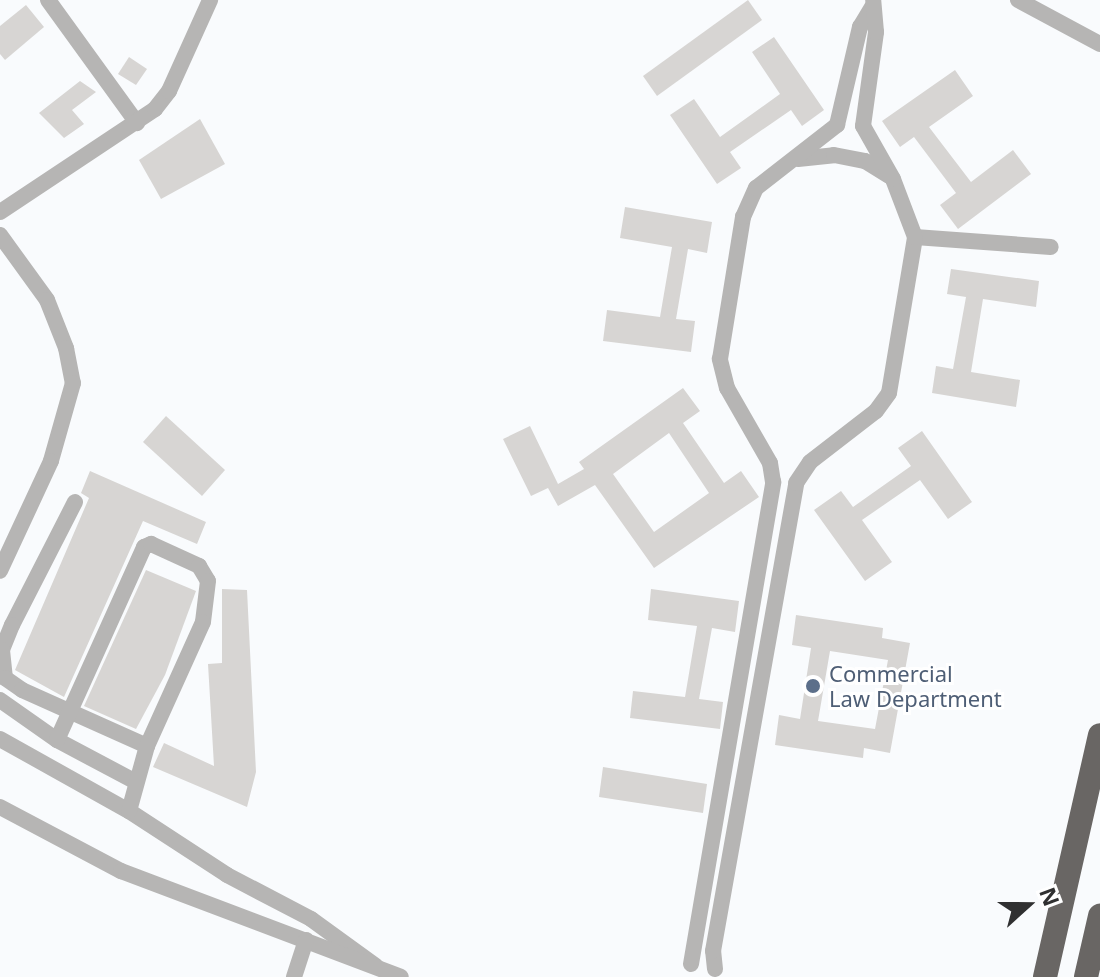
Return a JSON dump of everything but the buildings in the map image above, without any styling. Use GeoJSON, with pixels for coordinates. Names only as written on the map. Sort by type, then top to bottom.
{"type":"FeatureCollection","features":[{"type":"Feature","properties":{"kind":"highway"},"geometry":{"type":"LineString","coordinates":[[1045,977],[1100,735]]}},
{"type":"Feature","properties":{"kind":"highway"},"geometry":{"type":"LineString","coordinates":[[1086,977],[1100,916]]}},
{"type":"Feature","properties":{"kind":"street"},"geometry":{"type":"LineString","coordinates":[[48,0],[137,123]]}},
{"type":"Feature","properties":{"kind":"street"},"geometry":{"type":"LineString","coordinates":[[0,212],[137,123],[169,91],[210,0]]}},
{"type":"Feature","properties":{"kind":"street"},"geometry":{"type":"LineString","coordinates":[[1018,0],[1100,44]]}},
{"type":"Feature","properties":{"kind":"street"},"geometry":{"type":"LineString","coordinates":[[695,960],[773,482],[770,463],[727,388],[720,359],[743,217],[756,188],[798,159],[837,125],[860,27],[872,4]]}},
{"type":"Feature","properties":{"kind":"street"},"geometry":{"type":"LineString","coordinates":[[695,960],[796,483],[810,462],[855,429],[889,393],[915,237],[893,179],[863,126],[876,32],[872,4]]}},
{"type":"Feature","properties":{"kind":"street"},"geometry":{"type":"LineString","coordinates":[[798,159],[834,155],[865,161],[893,179]]}},
{"type":"Feature","properties":{"kind":"street"},"geometry":{"type":"LineString","coordinates":[[0,235],[47,300],[66,348],[73,383],[51,461],[0,571]]}},
{"type":"Feature","properties":{"kind":"street"},"geometry":{"type":"LineString","coordinates":[[915,237],[1051,247]]}},
{"type":"Feature","properties":{"kind":"street"},"geometry":{"type":"LineString","coordinates":[[75,502],[12,625],[2,658],[12,685],[147,746]]}},
{"type":"Feature","properties":{"kind":"street"},"geometry":{"type":"LineString","coordinates":[[57,740],[142,549],[151,544],[199,566],[208,581],[203,622],[147,746],[129,811]]}},
{"type":"Feature","properties":{"kind":"street"},"geometry":{"type":"LineString","coordinates":[[0,700],[57,740],[136,782]]}},
{"type":"Feature","properties":{"kind":"street"},"geometry":{"type":"LineString","coordinates":[[0,739],[129,811],[207,864],[311,919],[376,966]]}},
{"type":"Feature","properties":{"kind":"street"},"geometry":{"type":"LineString","coordinates":[[0,807],[121,871],[401,977]]}},
{"type":"Feature","properties":{"kind":"street"},"geometry":{"type":"LineString","coordinates":[[294,977],[306,940]]}},
{"type":"Feature","properties":{"kind":"street"},"geometry":{"type":"LineString","coordinates":[[695,960],[704,962],[716,973]]}},
{"type":"Feature","properties":{"kind":"street"},"geometry":{"type":"LineString","coordinates":[[695,960],[716,973]]}},
{"type":"Feature","properties":{"kind":"place","name":"Commercial Law Department"},"geometry":{"type":"Point","coordinates":[813,686]}}]}
